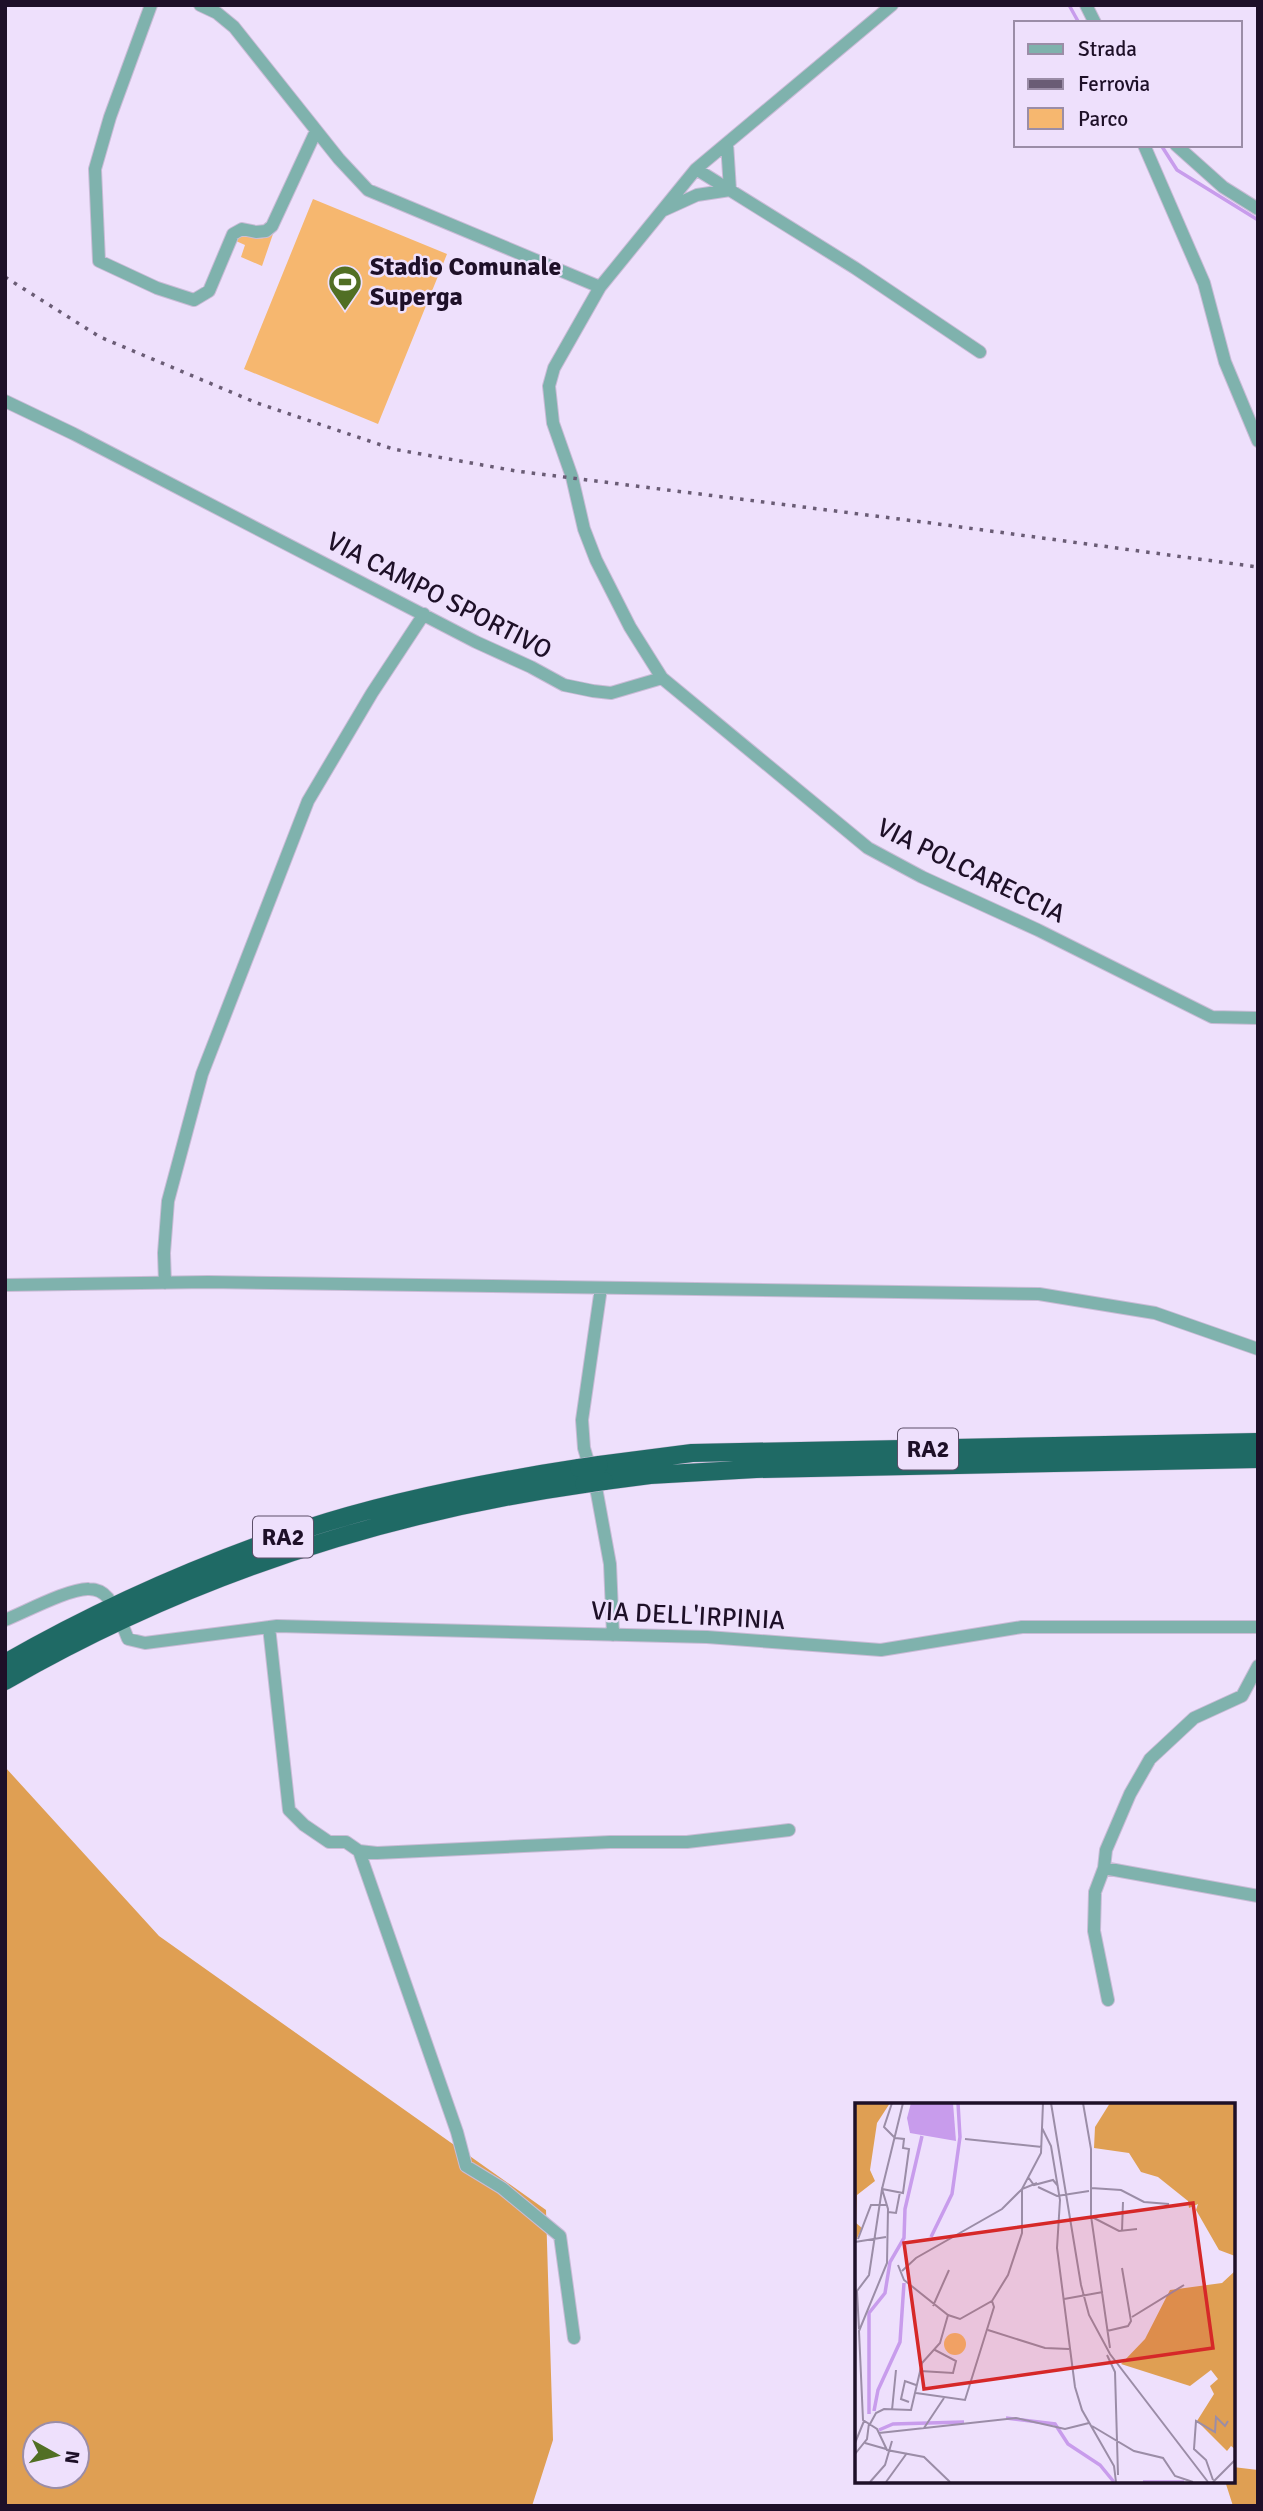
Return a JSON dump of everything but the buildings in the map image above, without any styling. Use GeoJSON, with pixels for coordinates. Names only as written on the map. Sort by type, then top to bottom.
{"type":"FeatureCollection","features":[{"type":"Feature","properties":{"kind":"highway","name":"RA2"},"geometry":{"type":"LineString","coordinates":[[5,1663],[72,1625],[148,1590],[307,1529],[432,1494],[582,1476],[692,1453],[1258,1442]]}},
{"type":"Feature","properties":{"kind":"highway","name":"RA2"},"geometry":{"type":"LineString","coordinates":[[601,1473],[650,1475],[756,1469],[1258,1459]]}},
{"type":"Feature","properties":{"kind":"highway","name":"RA2"},"geometry":{"type":"LineString","coordinates":[[5,1681],[117,1621],[208,1582],[292,1552],[342,1536],[582,1476]]}},
{"type":"Feature","properties":{"kind":"street"},"geometry":{"type":"LineString","coordinates":[[151,5],[110,117],[95,169],[99,261],[157,288],[194,300],[209,291],[233,234],[242,229],[266,231],[272,226],[316,131]]}},
{"type":"Feature","properties":{"kind":"street"},"geometry":{"type":"LineString","coordinates":[[200,5],[217,13],[234,27],[316,131],[368,190],[600,287]]}},
{"type":"Feature","properties":{"kind":"street"},"geometry":{"type":"LineString","coordinates":[[662,678],[646,655],[596,560],[584,529],[572,477],[553,423],[548,386],[554,368],[600,287],[696,169],[892,5]]}},
{"type":"Feature","properties":{"kind":"street"},"geometry":{"type":"LineString","coordinates":[[1086,5],[1095,21]]}},
{"type":"Feature","properties":{"kind":"street"},"geometry":{"type":"LineString","coordinates":[[727,143],[730,190]]}},
{"type":"Feature","properties":{"kind":"street"},"geometry":{"type":"LineString","coordinates":[[1145,147],[1195,259],[1225,362],[1258,441]]}},
{"type":"Feature","properties":{"kind":"street"},"geometry":{"type":"LineString","coordinates":[[1178,147],[1223,187],[1258,209]]}},
{"type":"Feature","properties":{"kind":"street"},"geometry":{"type":"LineString","coordinates":[[696,169],[855,268],[980,352]]}},
{"type":"Feature","properties":{"kind":"street"},"geometry":{"type":"LineString","coordinates":[[660,212],[697,194],[730,190]]}},
{"type":"Feature","properties":{"kind":"street","name":"VIA CAMPO SPORTIVO"},"geometry":{"type":"LineString","coordinates":[[5,401],[564,685],[611,694],[662,678]]}},
{"type":"Feature","properties":{"kind":"street"},"geometry":{"type":"LineString","coordinates":[[165,1283],[164,1253],[169,1201],[202,1074],[308,801],[372,693],[424,614]]}},
{"type":"Feature","properties":{"kind":"street","name":"VIA POLCARECCIA"},"geometry":{"type":"LineString","coordinates":[[662,678],[868,848],[922,877],[1038,930],[1212,1017],[1258,1018]]}},
{"type":"Feature","properties":{"kind":"street"},"geometry":{"type":"LineString","coordinates":[[5,1285],[165,1283],[1039,1294],[1155,1313],[1258,1349]]}},
{"type":"Feature","properties":{"kind":"street"},"geometry":{"type":"LineString","coordinates":[[601,1288],[582,1420],[584,1448],[597,1493],[610,1564],[613,1635]]}},
{"type":"Feature","properties":{"kind":"street"},"geometry":{"type":"LineString","coordinates":[[5,1620],[88,1588],[102,1591],[108,1598]]}},
{"type":"Feature","properties":{"kind":"street","name":"VIA DELL'IRPINIA"},"geometry":{"type":"LineString","coordinates":[[124,1629],[128,1639],[145,1643],[269,1627],[707,1637],[881,1650],[1022,1626],[1258,1627]]}},
{"type":"Feature","properties":{"kind":"street"},"geometry":{"type":"LineString","coordinates":[[269,1627],[289,1810],[304,1825],[329,1842],[346,1842],[359,1851],[377,1853],[610,1842],[687,1842],[789,1830]]}},
{"type":"Feature","properties":{"kind":"street"},"geometry":{"type":"LineString","coordinates":[[1108,2000],[1094,1931],[1095,1892],[1104,1868],[1106,1850],[1130,1794],[1150,1759],[1194,1718],[1242,1696],[1258,1666]]}},
{"type":"Feature","properties":{"kind":"street"},"geometry":{"type":"LineString","coordinates":[[359,1851],[457,2132],[466,2166],[502,2188],[561,2236],[574,2337]]}},
{"type":"Feature","properties":{"kind":"street"},"geometry":{"type":"LineString","coordinates":[[1104,1868],[1258,1896]]}},
{"type":"Feature","properties":{"kind":"green space","name":"Stadio Comunale Superga"},"geometry":{"type":"Polygon","coordinates":[[[313,199],[447,254],[378,424],[244,369],[313,199]]]}},
{"type":"Feature","properties":{"kind":"green space"},"geometry":{"type":"Polygon","coordinates":[[[273,234],[262,266],[241,257],[245,245],[236,241],[237,238],[262,238],[273,234]]]}},
{"type":"Feature","properties":{"kind":"shaded area"},"geometry":{"type":"Polygon","coordinates":[[[5,1767],[159,1936],[546,2210],[553,2440],[532,2506],[5,2506],[5,1767]]]}},
{"type":"Feature","properties":{"kind":"shaded area"},"geometry":{"type":"Polygon","coordinates":[[[1235,2467],[1258,2470],[1258,2506],[1233,2506],[1226,2483],[1235,2483],[1235,2467]]]}},
{"type":"Feature","properties":{"kind":"waterway"},"geometry":{"type":"LineString","coordinates":[[1069,5],[1078,21]]}},
{"type":"Feature","properties":{"kind":"waterway"},"geometry":{"type":"LineString","coordinates":[[1162,147],[1177,170],[1258,220]]}},
{"type":"Feature","properties":{"kind":"railway"},"geometry":{"type":"LineString","coordinates":[[5,277],[100,337],[257,403],[393,449],[516,471],[1258,567]]}},
{"type":"Feature","properties":{"kind":"place","name":"Stadio Comunale Superga"},"geometry":{"type":"Point","coordinates":[345,312]}}]}
